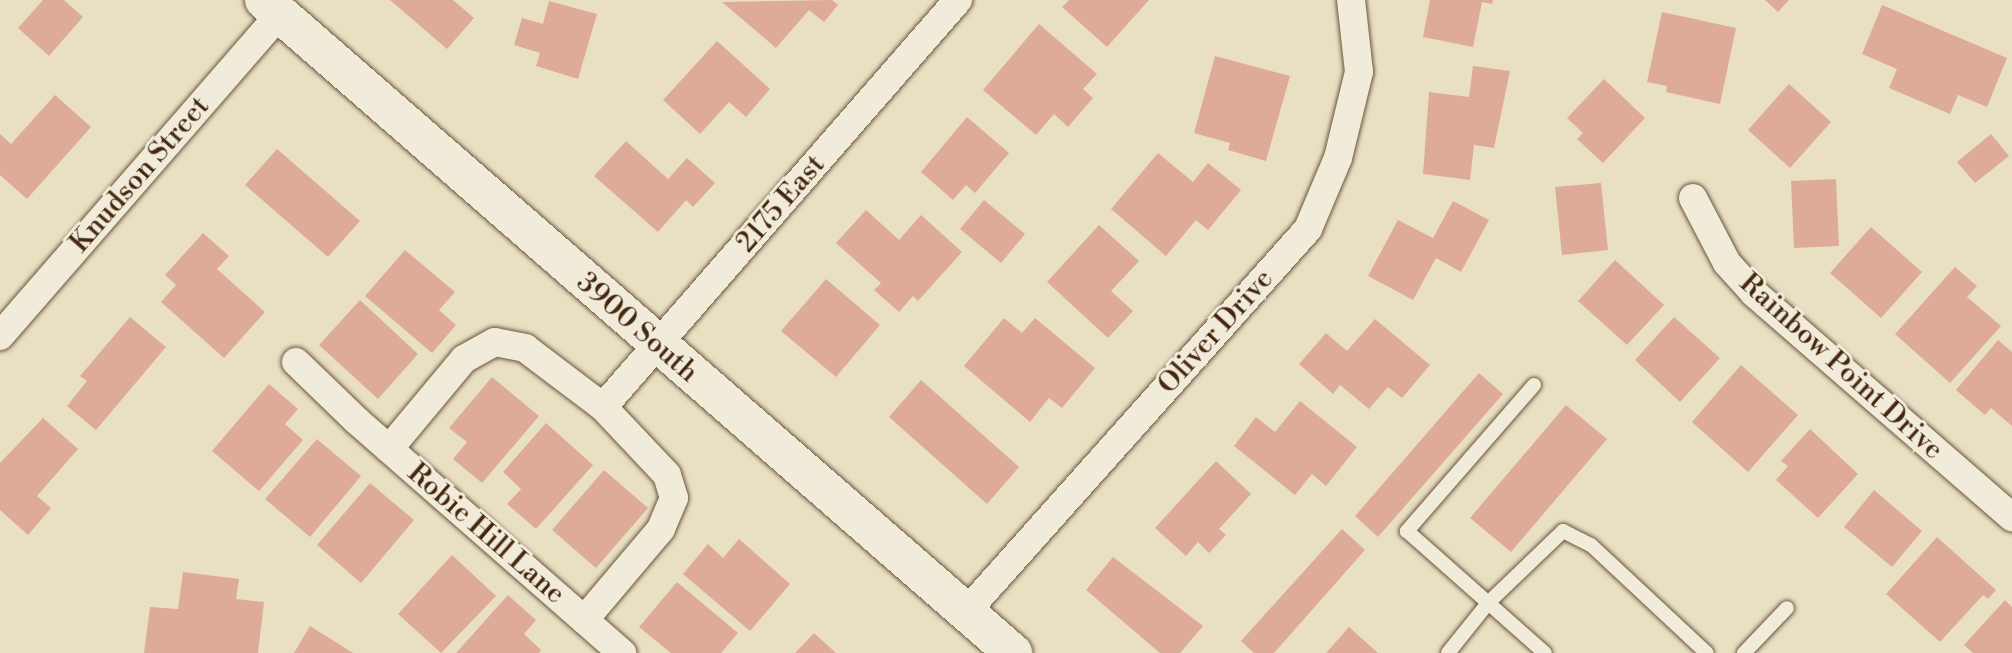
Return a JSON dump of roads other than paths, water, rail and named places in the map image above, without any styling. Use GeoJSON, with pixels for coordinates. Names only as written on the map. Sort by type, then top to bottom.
{"type":"FeatureCollection","features":[{"type":"Feature","properties":{"kind":"main road","name":"3900 South"},"geometry":{"type":"LineString","coordinates":[[272,7],[1008,651]]}},
{"type":"Feature","properties":{"kind":"street","name":"2175 East"},"geometry":{"type":"LineString","coordinates":[[603,407],[958,0]]}},
{"type":"Feature","properties":{"kind":"street","name":"Oliver Drive"},"geometry":{"type":"LineString","coordinates":[[966,612],[1308,229],[1338,158],[1359,72],[1351,0]]}},
{"type":"Feature","properties":{"kind":"street","name":"Knudson Street"},"geometry":{"type":"LineString","coordinates":[[0,337],[272,7]]}},
{"type":"Feature","properties":{"kind":"street","name":"Rainbow Point Drive"},"geometry":{"type":"LineString","coordinates":[[1693,198],[1727,263],[1754,293],[2012,517]]}},
{"type":"Feature","properties":{"kind":"street","name":"Robie Hill Lane"},"geometry":{"type":"LineString","coordinates":[[389,449],[464,359],[495,342],[524,348],[603,407],[667,475],[674,498],[661,529],[584,620]]}},
{"type":"Feature","properties":{"kind":"street","name":"Robie Hill Lane"},"geometry":{"type":"LineString","coordinates":[[296,362],[389,449],[622,653]]}},
{"type":"Feature","properties":{"kind":"lane"},"geometry":{"type":"LineString","coordinates":[[1534,385],[1407,531],[1545,653]]}},
{"type":"Feature","properties":{"kind":"lane"},"geometry":{"type":"LineString","coordinates":[[1448,653],[1488,603],[1563,531],[1576,534],[1707,653]]}},
{"type":"Feature","properties":{"kind":"lane"},"geometry":{"type":"LineString","coordinates":[[1744,653],[1787,608]]}}]}
